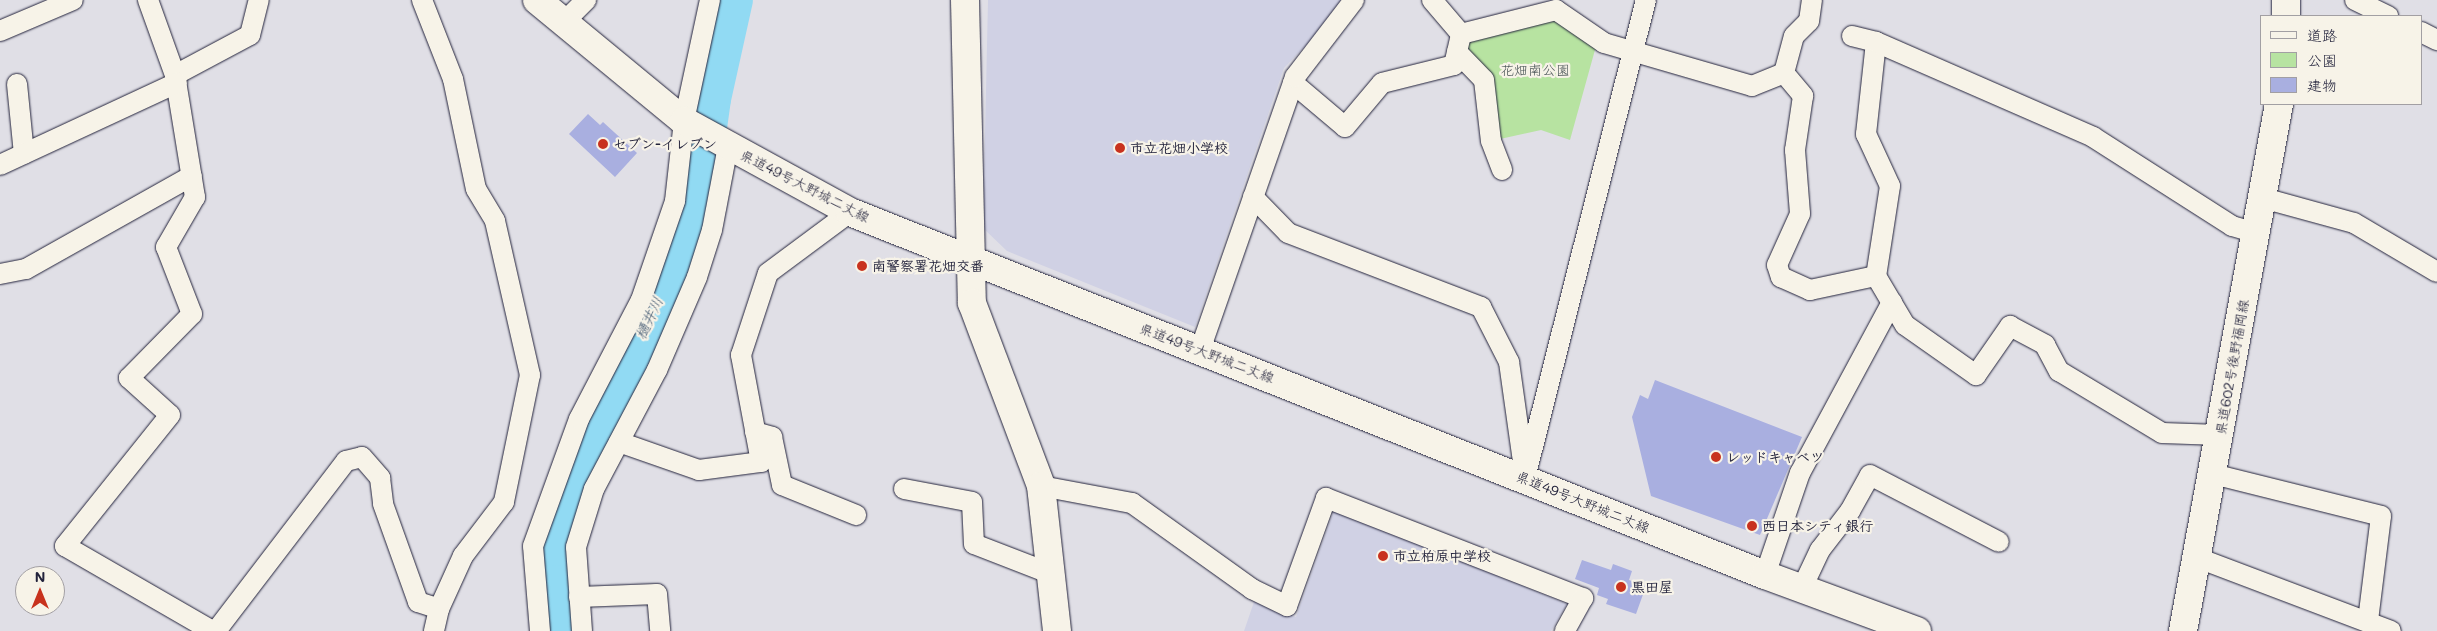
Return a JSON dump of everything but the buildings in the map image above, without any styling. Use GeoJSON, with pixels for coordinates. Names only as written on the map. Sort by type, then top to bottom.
{"type":"FeatureCollection","features":[{"type":"Feature","properties":{"kind":"main road","name":"県道49号大野城二丈線"},"geometry":{"type":"LineString","coordinates":[[537,0],[684,121],[850,212],[969,261],[1525,478],[1765,575],[1917,631]]}},
{"type":"Feature","properties":{"kind":"main road"},"geometry":{"type":"LineString","coordinates":[[965,0],[969,261],[972,304],[1041,486],[1056,631]]}},
{"type":"Feature","properties":{"kind":"main road"},"geometry":{"type":"LineString","coordinates":[[2286,0],[2286,15]]}},
{"type":"Feature","properties":{"kind":"main road","name":"県道602号後野福岡線"},"geometry":{"type":"LineString","coordinates":[[2183,631],[2198,558],[2279,105]]}},
{"type":"Feature","properties":{"kind":"street"},"geometry":{"type":"LineString","coordinates":[[0,31],[73,0]]}},
{"type":"Feature","properties":{"kind":"street"},"geometry":{"type":"LineString","coordinates":[[148,0],[176,79],[196,197],[166,248],[192,314],[130,378],[170,416],[65,546],[212,631]]}},
{"type":"Feature","properties":{"kind":"street"},"geometry":{"type":"LineString","coordinates":[[0,165],[176,79],[250,35],[259,0]]}},
{"type":"Feature","properties":{"kind":"street"},"geometry":{"type":"LineString","coordinates":[[422,0],[453,80],[476,189],[495,221],[530,375],[504,502],[463,556],[439,609],[434,631]]}},
{"type":"Feature","properties":{"kind":"street"},"geometry":{"type":"LineString","coordinates":[[563,23],[586,0]]}},
{"type":"Feature","properties":{"kind":"street"},"geometry":{"type":"LineString","coordinates":[[540,631],[533,546],[579,419],[641,300],[675,201],[684,121],[710,0]]}},
{"type":"Feature","properties":{"kind":"street"},"geometry":{"type":"LineString","coordinates":[[1200,350],[1293,83],[1354,0]]}},
{"type":"Feature","properties":{"kind":"street"},"geometry":{"type":"LineString","coordinates":[[1432,0],[1484,80],[1491,141],[1502,170]]}},
{"type":"Feature","properties":{"kind":"street"},"geometry":{"type":"LineString","coordinates":[[1525,478],[1636,52],[1646,0]]}},
{"type":"Feature","properties":{"kind":"street"},"geometry":{"type":"LineString","coordinates":[[1784,73],[1794,36],[1809,21],[1812,0]]}},
{"type":"Feature","properties":{"kind":"street"},"geometry":{"type":"LineString","coordinates":[[2354,0],[2386,15]]}},
{"type":"Feature","properties":{"kind":"street"},"geometry":{"type":"LineString","coordinates":[[1459,43],[1556,10],[1604,43],[1752,86],[1784,73]]}},
{"type":"Feature","properties":{"kind":"street"},"geometry":{"type":"LineString","coordinates":[[2422,32],[2437,40]]}},
{"type":"Feature","properties":{"kind":"street"},"geometry":{"type":"LineString","coordinates":[[1852,36],[1876,42],[2093,137],[2232,226],[2256,233]]}},
{"type":"Feature","properties":{"kind":"street"},"geometry":{"type":"LineString","coordinates":[[1876,42],[1866,134],[1890,186],[1876,276],[1905,325],[1976,375],[2010,326],[2045,345],[2059,371],[2162,434],[2220,434]]}},
{"type":"Feature","properties":{"kind":"street"},"geometry":{"type":"LineString","coordinates":[[1293,83],[1345,126],[1382,83],[1454,65],[1459,43]]}},
{"type":"Feature","properties":{"kind":"street"},"geometry":{"type":"LineString","coordinates":[[1784,73],[1803,96],[1795,150],[1800,214],[1777,265],[1781,277],[1810,290],[1876,276]]}},
{"type":"Feature","properties":{"kind":"street"},"geometry":{"type":"LineString","coordinates":[[17,84],[24,154]]}},
{"type":"Feature","properties":{"kind":"street"},"geometry":{"type":"LineString","coordinates":[[582,631],[576,546],[594,489],[657,370],[697,277],[712,230],[728,146]]}},
{"type":"Feature","properties":{"kind":"street"},"geometry":{"type":"LineString","coordinates":[[0,274],[26,269],[192,176]]}},
{"type":"Feature","properties":{"kind":"street"},"geometry":{"type":"LineString","coordinates":[[1253,197],[1288,233],[1480,307],[1509,362],[1525,478]]}},
{"type":"Feature","properties":{"kind":"street"},"geometry":{"type":"LineString","coordinates":[[2263,198],[2354,223],[2437,272]]}},
{"type":"Feature","properties":{"kind":"street"},"geometry":{"type":"LineString","coordinates":[[619,442],[699,470],[761,462],[742,355],[768,273],[850,212]]}},
{"type":"Feature","properties":{"kind":"street"},"geometry":{"type":"LineString","coordinates":[[1765,575],[1800,473],[1892,302]]}},
{"type":"Feature","properties":{"kind":"street"},"geometry":{"type":"LineString","coordinates":[[755,432],[772,437],[782,485],[856,515]]}},
{"type":"Feature","properties":{"kind":"street"},"geometry":{"type":"LineString","coordinates":[[216,631],[346,461],[362,457],[380,478],[383,504],[418,602],[439,609]]}},
{"type":"Feature","properties":{"kind":"street"},"geometry":{"type":"LineString","coordinates":[[2213,474],[2381,516],[2368,621]]}},
{"type":"Feature","properties":{"kind":"street"},"geometry":{"type":"LineString","coordinates":[[1802,588],[1820,550],[1850,510],[1870,475],[1999,542]]}},
{"type":"Feature","properties":{"kind":"street"},"geometry":{"type":"LineString","coordinates":[[1041,486],[1132,503],[1252,589],[1287,606],[1326,498],[1583,598],[1566,631]]}},
{"type":"Feature","properties":{"kind":"street"},"geometry":{"type":"LineString","coordinates":[[904,489],[972,502],[974,544],[1049,573]]}},
{"type":"Feature","properties":{"kind":"street"},"geometry":{"type":"LineString","coordinates":[[2198,558],[2391,631]]}},
{"type":"Feature","properties":{"kind":"street"},"geometry":{"type":"LineString","coordinates":[[579,597],[657,594],[660,631]]}},
{"type":"Feature","properties":{"kind":"shaded area","name":"市立花畑小学校"},"geometry":{"type":"Polygon","coordinates":[[[988,0],[1344,0],[1337,13],[1284,68],[1195,327],[1007,251],[983,228],[988,0]]]}},
{"type":"Feature","properties":{"kind":"shaded area","name":"市立柏原中学校"},"geometry":{"type":"Polygon","coordinates":[[[1334,510],[1567,604],[1551,631],[1244,631],[1254,602],[1296,617],[1334,510]]]}},
{"type":"Feature","properties":{"kind":"green space","name":"花畑南公園"},"geometry":{"type":"Polygon","coordinates":[[[1556,10],[1598,39],[1570,140],[1541,130],[1491,141],[1484,80],[1457,52],[1461,34],[1556,10]]]}},
{"type":"Feature","properties":{"kind":"waterway","name":"樋井川"},"geometry":{"type":"LineString","coordinates":[[567,631],[556,547],[585,455],[695,220],[712,99],[734,0]]}},
{"type":"Feature","properties":{"kind":"place","name":"セブン-イレブン"},"geometry":{"type":"Point","coordinates":[603,144]}},
{"type":"Feature","properties":{"kind":"place","name":"市立花畑小学校"},"geometry":{"type":"Point","coordinates":[1120,148]}},
{"type":"Feature","properties":{"kind":"place","name":"南警察署花畑交番"},"geometry":{"type":"Point","coordinates":[862,266]}},
{"type":"Feature","properties":{"kind":"place","name":"レッドキャベツ"},"geometry":{"type":"Point","coordinates":[1716,457]}},
{"type":"Feature","properties":{"kind":"place","name":"西日本シティ銀行"},"geometry":{"type":"Point","coordinates":[1752,526]}},
{"type":"Feature","properties":{"kind":"place","name":"市立柏原中学校"},"geometry":{"type":"Point","coordinates":[1383,556]}},
{"type":"Feature","properties":{"kind":"place","name":"黒田屋"},"geometry":{"type":"Point","coordinates":[1621,587]}}]}
